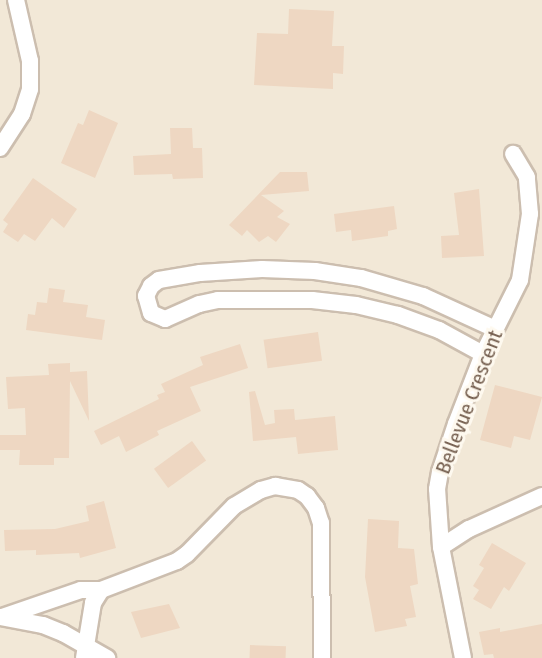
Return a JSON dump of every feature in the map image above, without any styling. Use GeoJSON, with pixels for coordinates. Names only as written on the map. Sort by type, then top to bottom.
{"type":"FeatureCollection","features":[{"type":"Feature","properties":{"kind":"street"},"geometry":{"type":"LineString","coordinates":[[0,148],[22,114],[30,89],[30,61],[16,0]]}},
{"type":"Feature","properties":{"kind":"street","name":"Bellevue Crescent"},"geometry":{"type":"LineString","coordinates":[[463,658],[441,547],[437,505],[440,472],[483,354],[520,280],[530,214],[527,177],[513,154]]}},
{"type":"Feature","properties":{"kind":"street"},"geometry":{"type":"LineString","coordinates":[[483,354],[439,330],[398,315],[356,305],[312,300],[218,300],[199,303],[165,319],[151,313],[146,296],[151,286],[159,280],[200,273],[262,269],[315,271],[360,278],[414,293],[458,310],[495,328]]}},
{"type":"Feature","properties":{"kind":"street"},"geometry":{"type":"LineString","coordinates":[[1,617],[81,590],[101,590],[177,561],[246,497],[275,486],[298,490],[307,496],[316,508],[321,523],[322,658]]}},
{"type":"Feature","properties":{"kind":"street"},"geometry":{"type":"LineString","coordinates":[[441,547],[469,529],[542,496]]}},
{"type":"Feature","properties":{"kind":"street"},"geometry":{"type":"LineString","coordinates":[[85,651],[93,603],[101,590]]}},
{"type":"Feature","properties":{"kind":"street"},"geometry":{"type":"LineString","coordinates":[[1,617],[43,625],[85,651],[107,658]]}},
{"type":"Feature","properties":{"kind":"shaded area"},"geometry":{"type":"Polygon","coordinates":[[[0,0],[542,0],[542,658],[0,658],[0,0]]]}},
{"type":"Feature","properties":{"kind":"building"},"geometry":{"type":"Polygon","coordinates":[[[289,9],[334,11],[332,46],[344,46],[343,74],[333,73],[333,89],[254,85],[257,33],[288,34],[289,9]]]}},
{"type":"Feature","properties":{"kind":"building"},"geometry":{"type":"Polygon","coordinates":[[[89,110],[118,123],[95,178],[61,163],[78,123],[83,125],[89,110]]]}},
{"type":"Feature","properties":{"kind":"building"},"geometry":{"type":"Polygon","coordinates":[[[170,128],[192,128],[193,148],[202,148],[203,178],[173,179],[172,174],[134,175],[133,156],[171,154],[170,128]]]}},
{"type":"Feature","properties":{"kind":"building"},"geometry":{"type":"Polygon","coordinates":[[[280,172],[307,172],[309,191],[261,195],[284,211],[277,217],[290,224],[276,242],[268,236],[259,242],[247,230],[242,236],[229,225],[280,172]]]}},
{"type":"Feature","properties":{"kind":"building"},"geometry":{"type":"Polygon","coordinates":[[[33,178],[77,209],[64,228],[52,218],[35,241],[24,234],[18,242],[3,232],[8,224],[3,220],[33,178]]]}},
{"type":"Feature","properties":{"kind":"building"},"geometry":{"type":"Polygon","coordinates":[[[479,189],[484,256],[442,258],[441,236],[459,235],[454,193],[479,189]]]}},
{"type":"Feature","properties":{"kind":"building"},"geometry":{"type":"Polygon","coordinates":[[[394,206],[397,229],[388,231],[388,236],[352,241],[351,230],[336,232],[334,214],[394,206]]]}},
{"type":"Feature","properties":{"kind":"building"},"geometry":{"type":"Polygon","coordinates":[[[49,288],[65,290],[63,302],[88,305],[86,317],[105,320],[102,340],[26,330],[28,314],[35,315],[37,302],[47,303],[49,288]]]}},
{"type":"Feature","properties":{"kind":"building"},"geometry":{"type":"Polygon","coordinates":[[[318,332],[322,361],[268,368],[264,340],[318,332]]]}},
{"type":"Feature","properties":{"kind":"building"},"geometry":{"type":"Polygon","coordinates":[[[240,344],[248,368],[190,387],[201,411],[157,431],[159,435],[126,452],[119,436],[101,445],[94,431],[159,399],[157,395],[165,392],[161,384],[203,365],[200,357],[240,344]]]}},
{"type":"Feature","properties":{"kind":"building"},"geometry":{"type":"Polygon","coordinates":[[[70,363],[70,372],[87,371],[89,421],[70,381],[69,458],[54,458],[54,465],[19,465],[20,450],[0,450],[0,435],[26,435],[25,408],[8,409],[6,377],[49,375],[48,364],[70,363]]]}},
{"type":"Feature","properties":{"kind":"building"},"geometry":{"type":"Polygon","coordinates":[[[495,385],[542,397],[530,440],[514,436],[511,448],[480,440],[495,385]]]}},
{"type":"Feature","properties":{"kind":"building"},"geometry":{"type":"Polygon","coordinates":[[[255,391],[265,425],[275,423],[274,410],[294,409],[295,420],[335,416],[338,450],[298,454],[296,437],[253,441],[249,392],[255,391]]]}},
{"type":"Feature","properties":{"kind":"building"},"geometry":{"type":"Polygon","coordinates":[[[192,441],[206,460],[168,488],[154,469],[192,441]]]}},
{"type":"Feature","properties":{"kind":"building"},"geometry":{"type":"Polygon","coordinates":[[[104,501],[116,548],[80,558],[79,553],[36,555],[36,550],[5,551],[4,530],[55,529],[89,521],[86,506],[104,501]]]}},
{"type":"Feature","properties":{"kind":"building"},"geometry":{"type":"Polygon","coordinates":[[[368,519],[399,521],[398,548],[414,549],[418,584],[410,586],[416,617],[405,619],[407,626],[375,632],[365,577],[368,519]]]}},
{"type":"Feature","properties":{"kind":"building"},"geometry":{"type":"Polygon","coordinates":[[[492,543],[526,563],[509,591],[504,587],[491,609],[473,599],[479,590],[473,586],[484,568],[479,565],[492,543]]]}},
{"type":"Feature","properties":{"kind":"building"},"geometry":{"type":"Polygon","coordinates":[[[169,604],[180,628],[141,638],[131,612],[169,604]]]}},
{"type":"Feature","properties":{"kind":"building"},"geometry":{"type":"Polygon","coordinates":[[[542,624],[542,658],[494,658],[493,654],[484,655],[479,632],[500,628],[500,632],[542,624]]]}},
{"type":"Feature","properties":{"kind":"building"},"geometry":{"type":"Polygon","coordinates":[[[250,645],[286,646],[286,658],[250,658],[250,645]]]}}]}
